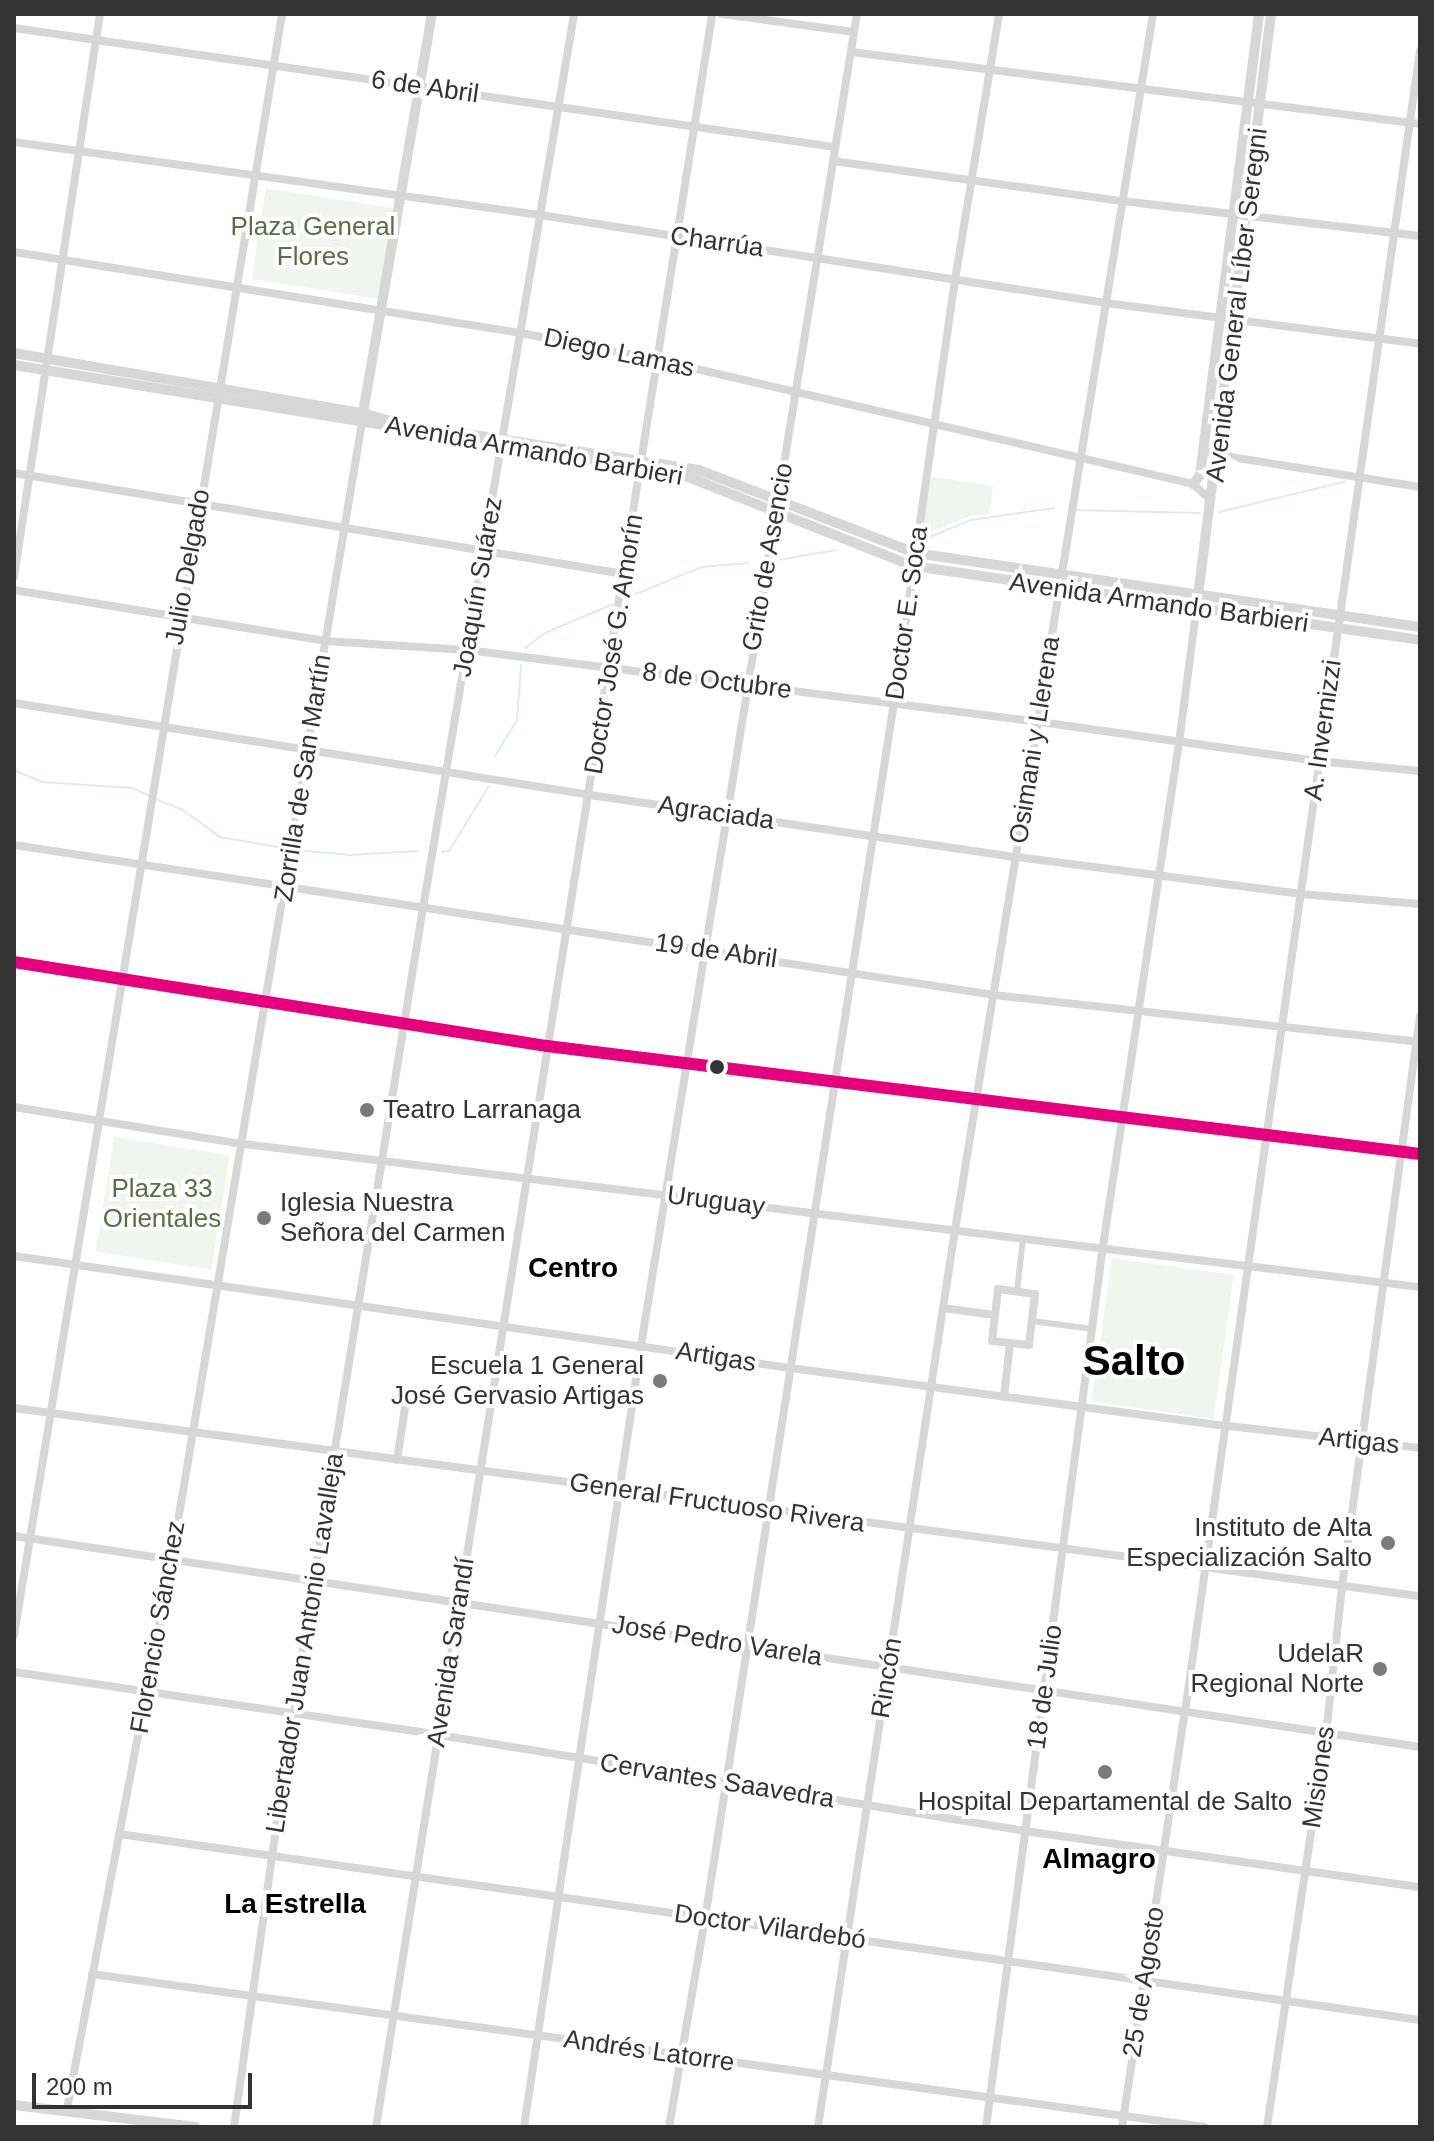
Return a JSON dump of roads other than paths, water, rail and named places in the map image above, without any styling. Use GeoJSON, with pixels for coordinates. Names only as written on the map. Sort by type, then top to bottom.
{"type":"FeatureCollection","features":[{"type":"Feature","properties":{"kind":"street"},"geometry":{"type":"LineString","coordinates":[[14,577],[100,14]]}},
{"type":"Feature","properties":{"kind":"street","name":"Julio Delgado"},"geometry":{"type":"LineString","coordinates":[[14,1635],[179,618],[282,14]]}},
{"type":"Feature","properties":{"kind":"street"},"geometry":{"type":"LineString","coordinates":[[363,417],[432,14]]}},
{"type":"Feature","properties":{"kind":"street","name":"Joaquín Suárez"},"geometry":{"type":"LineString","coordinates":[[382,1160],[574,14]]}},
{"type":"Feature","properties":{"kind":"street","name":"Doctor José G. Amorín"},"geometry":{"type":"LineString","coordinates":[[525,1178],[569,930],[712,14]]}},
{"type":"Feature","properties":{"kind":"street"},"geometry":{"type":"LineString","coordinates":[[722,14],[854,32]]}},
{"type":"Feature","properties":{"kind":"street","name":"Grito de Asencio"},"geometry":{"type":"LineString","coordinates":[[524,2127],[618,1490],[746,684],[857,14]]}},
{"type":"Feature","properties":{"kind":"street","name":"Doctor E. Soca"},"geometry":{"type":"LineString","coordinates":[[669,2127],[705,1919],[745,1646],[894,703],[955,280],[999,14]]}},
{"type":"Feature","properties":{"kind":"street","name":"Osimani y Llerena"},"geometry":{"type":"LineString","coordinates":[[955,1230],[1153,14]]}},
{"type":"Feature","properties":{"kind":"street","name":"Avenida General Líber Seregni"},"geometry":{"type":"LineString","coordinates":[[1193,484],[1200,475],[1259,14]]}},
{"type":"Feature","properties":{"kind":"street","name":"Avenida General Líber Seregni"},"geometry":{"type":"LineString","coordinates":[[1198,596],[1271,14]]}},
{"type":"Feature","properties":{"kind":"street","name":"6 de Abril"},"geometry":{"type":"LineString","coordinates":[[14,28],[835,147]]}},
{"type":"Feature","properties":{"kind":"street","name":"A. Invernizzi"},"geometry":{"type":"LineString","coordinates":[[1246,1266],[1420,51]]}},
{"type":"Feature","properties":{"kind":"street"},"geometry":{"type":"LineString","coordinates":[[851,52],[1420,124]]}},
{"type":"Feature","properties":{"kind":"street","name":"Charrúa"},"geometry":{"type":"LineString","coordinates":[[14,142],[540,215],[1106,303],[1420,344]]}},
{"type":"Feature","properties":{"kind":"street"},"geometry":{"type":"LineString","coordinates":[[833,161],[1122,201],[1420,236]]}},
{"type":"Feature","properties":{"kind":"street","name":"Diego Lamas"},"geometry":{"type":"LineString","coordinates":[[14,252],[521,333],[658,360],[1193,484],[1212,500]]}},
{"type":"Feature","properties":{"kind":"street","name":"Avenida Armando Barbieri"},"geometry":{"type":"LineString","coordinates":[[14,353],[218,394]]}},
{"type":"Feature","properties":{"kind":"street","name":"Avenida Armando Barbieri"},"geometry":{"type":"LineString","coordinates":[[14,365],[363,417],[502,443],[699,470],[913,566],[1420,640]]}},
{"type":"Feature","properties":{"kind":"street","name":"Zorrilla de San Martín"},"geometry":{"type":"LineString","coordinates":[[243,1144],[363,417]]}},
{"type":"Feature","properties":{"kind":"street"},"geometry":{"type":"LineString","coordinates":[[1203,450],[1218,455],[1420,487]]}},
{"type":"Feature","properties":{"kind":"street"},"geometry":{"type":"LineString","coordinates":[[14,473],[624,574]]}},
{"type":"Feature","properties":{"kind":"street","name":"Avenida Armando Barbieri"},"geometry":{"type":"LineString","coordinates":[[777,505],[915,553],[1061,577],[1420,627]]}},
{"type":"Feature","properties":{"kind":"street","name":"8 de Octubre"},"geometry":{"type":"LineString","coordinates":[[14,590],[325,641],[467,650],[1040,722],[1318,761],[1420,771]]}},
{"type":"Feature","properties":{"kind":"street","name":"18 de Julio"},"geometry":{"type":"LineString","coordinates":[[986,2127],[1103,1246],[1179,743],[1198,596]]}},
{"type":"Feature","properties":{"kind":"street","name":"Agraciada"},"geometry":{"type":"LineString","coordinates":[[14,703],[590,795],[1017,857],[1300,894],[1420,904]]}},
{"type":"Feature","properties":{"kind":"street","name":"19 de Abril"},"geometry":{"type":"LineString","coordinates":[[14,845],[285,889],[706,949],[994,995],[1418,1042]]}},
{"type":"Feature","properties":{"kind":"street"},"geometry":{"type":"LineString","coordinates":[[14,962],[267,1005],[547,1046],[833,1080],[977,1102],[1420,1154]]}},
{"type":"Feature","properties":{"kind":"street","name":"Misiones"},"geometry":{"type":"LineString","coordinates":[[1267,2127],[1326,1734],[1342,1586],[1420,1016]]}},
{"type":"Feature","properties":{"kind":"street","name":"Uruguay"},"geometry":{"type":"LineString","coordinates":[[14,1107],[243,1144],[1103,1246],[1420,1287]]}},
{"type":"Feature","properties":{"kind":"street","name":"Florencio Sánchez"},"geometry":{"type":"LineString","coordinates":[[67,2109],[172,1557],[243,1144]]}},
{"type":"Feature","properties":{"kind":"street","name":"Libertador Juan Antonio Lavalleja"},"geometry":{"type":"LineString","coordinates":[[234,2127],[270,1855],[382,1160]]}},
{"type":"Feature","properties":{"kind":"street","name":"Avenida Sarandí"},"geometry":{"type":"LineString","coordinates":[[376,2127],[525,1178]]}},
{"type":"Feature","properties":{"kind":"street","name":"Rincón"},"geometry":{"type":"LineString","coordinates":[[818,2127],[955,1230]]}},
{"type":"Feature","properties":{"kind":"street"},"geometry":{"type":"LineString","coordinates":[[1017,1292],[1023,1238]]}},
{"type":"Feature","properties":{"kind":"street","name":"Artigas"},"geometry":{"type":"LineString","coordinates":[[14,1256],[931,1388],[1420,1448]]}},
{"type":"Feature","properties":{"kind":"street","name":"25 de Agosto"},"geometry":{"type":"LineString","coordinates":[[1122,2127],[1185,1712],[1246,1266]]}},
{"type":"Feature","properties":{"kind":"street"},"geometry":{"type":"LineString","coordinates":[[998,1289],[1017,1292],[1035,1294],[1029,1345],[992,1341],[998,1289]]}},
{"type":"Feature","properties":{"kind":"street"},"geometry":{"type":"LineString","coordinates":[[943,1308],[995,1315]]}},
{"type":"Feature","properties":{"kind":"street"},"geometry":{"type":"LineString","coordinates":[[1032,1321],[1092,1329]]}},
{"type":"Feature","properties":{"kind":"street"},"geometry":{"type":"LineString","coordinates":[[1004,1397],[1010,1343]]}},
{"type":"Feature","properties":{"kind":"street"},"geometry":{"type":"LineString","coordinates":[[397,1460],[406,1401]]}},
{"type":"Feature","properties":{"kind":"street","name":"General Fructuoso Rivera"},"geometry":{"type":"LineString","coordinates":[[14,1408],[1205,1570],[1420,1596]]}},
{"type":"Feature","properties":{"kind":"street","name":"José Pedro Varela"},"geometry":{"type":"LineString","coordinates":[[14,1536],[172,1557],[1420,1747]]}},
{"type":"Feature","properties":{"kind":"street","name":"Cervantes Saavedra"},"geometry":{"type":"LineString","coordinates":[[14,1672],[439,1735],[1025,1831],[1420,1887]]}},
{"type":"Feature","properties":{"kind":"street","name":"Doctor Vilardebó"},"geometry":{"type":"LineString","coordinates":[[119,1834],[1420,2020]]}},
{"type":"Feature","properties":{"kind":"street","name":"Andrés Latorre"},"geometry":{"type":"LineString","coordinates":[[92,1974],[1205,2127]]}},
{"type":"Feature","properties":{"kind":"street"},"geometry":{"type":"LineString","coordinates":[[14,2105],[196,2127]]}},
{"type":"Feature","properties":{"kind":"waterway"},"geometry":{"type":"LineString","coordinates":[[1219,512],[1344,482]]}},
{"type":"Feature","properties":{"kind":"waterway"},"geometry":{"type":"LineString","coordinates":[[930,537],[971,520],[1054,508]]}},
{"type":"Feature","properties":{"kind":"waterway"},"geometry":{"type":"LineString","coordinates":[[1074,510],[1200,513]]}},
{"type":"Feature","properties":{"kind":"waterway"},"geometry":{"type":"LineString","coordinates":[[772,561],[836,550]]}},
{"type":"Feature","properties":{"kind":"waterway"},"geometry":{"type":"LineString","coordinates":[[633,595],[702,567],[749,563]]}},
{"type":"Feature","properties":{"kind":"waterway"},"geometry":{"type":"LineString","coordinates":[[525,648],[545,633],[613,604]]}},
{"type":"Feature","properties":{"kind":"waterway"},"geometry":{"type":"LineString","coordinates":[[495,756],[517,720],[521,665]]}},
{"type":"Feature","properties":{"kind":"waterway"},"geometry":{"type":"LineString","coordinates":[[14,770],[42,782],[132,788],[150,796]]}},
{"type":"Feature","properties":{"kind":"waterway"},"geometry":{"type":"LineString","coordinates":[[442,852],[449,851],[489,786]]}},
{"type":"Feature","properties":{"kind":"waterway"},"geometry":{"type":"LineString","coordinates":[[155,799],[183,810],[220,837],[289,849]]}},
{"type":"Feature","properties":{"kind":"waterway"},"geometry":{"type":"LineString","coordinates":[[295,850],[351,855],[418,851]]}},
{"type":"Feature","properties":{"kind":"place","name":"Teatro Larranaga"},"geometry":{"type":"Point","coordinates":[367,1110]}},
{"type":"Feature","properties":{"kind":"place","name":"Iglesia Nuestra Señora del Carmen"},"geometry":{"type":"Point","coordinates":[264,1218]}},
{"type":"Feature","properties":{"kind":"place","name":"Escuela 1 General José Gervasio Artigas"},"geometry":{"type":"Point","coordinates":[660,1381]}},
{"type":"Feature","properties":{"kind":"place","name":"Instituto de Alta Especialización Salto"},"geometry":{"type":"Point","coordinates":[1388,1543]}},
{"type":"Feature","properties":{"kind":"place","name":"UdelaR Regional Norte"},"geometry":{"type":"Point","coordinates":[1380,1669]}},
{"type":"Feature","properties":{"kind":"place","name":"Hospital Departamental de Salto"},"geometry":{"type":"Point","coordinates":[1105,1772]}},
{"type":"Feature","properties":{"kind":"district","name":"Centro"},"geometry":{"type":"Point","coordinates":[573,1268]}},
{"type":"Feature","properties":{"kind":"district","name":"Salto"},"geometry":{"type":"Point","coordinates":[1134,1361]}},
{"type":"Feature","properties":{"kind":"district","name":"Almagro"},"geometry":{"type":"Point","coordinates":[1099,1859]}},
{"type":"Feature","properties":{"kind":"district","name":"La Estrella"},"geometry":{"type":"Point","coordinates":[295,1904]}},
{"type":"Feature","properties":{"kind":"park label","name":"Plaza General Flores"},"geometry":{"type":"Point","coordinates":[313,242]}},
{"type":"Feature","properties":{"kind":"park label","name":"Plaza 33 Orientales"},"geometry":{"type":"Point","coordinates":[162,1204]}}]}
